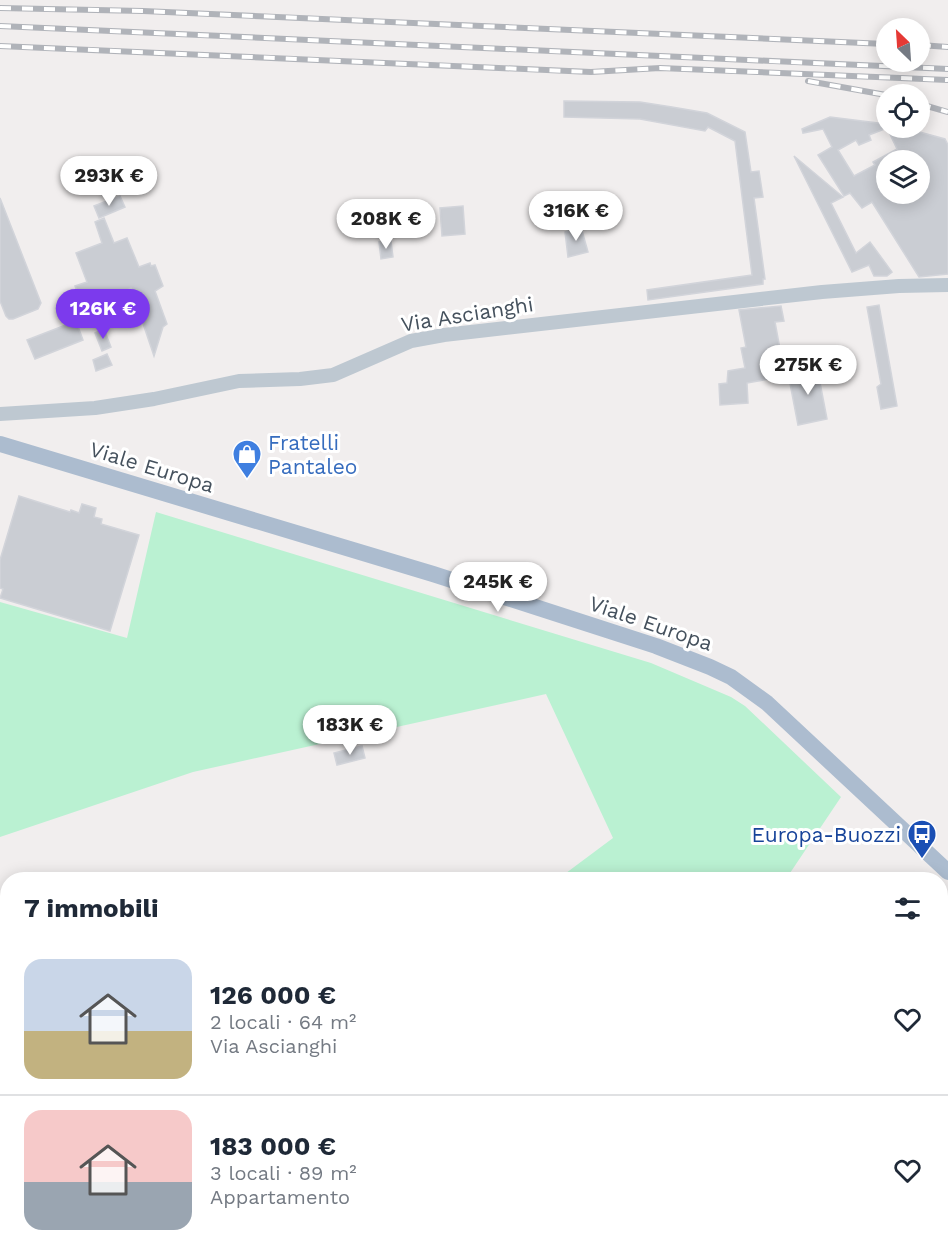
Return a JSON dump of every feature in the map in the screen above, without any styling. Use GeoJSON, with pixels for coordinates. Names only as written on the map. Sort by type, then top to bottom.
{"type":"FeatureCollection","features":[{"type":"Feature","properties":{"kind":"main road","name":"Viale Europa"},"geometry":{"type":"LineString","coordinates":[[0,444],[433,574],[656,646],[710,667],[738,682],[767,703],[948,872]]}},
{"type":"Feature","properties":{"kind":"street","name":"Via Ascianghi"},"geometry":{"type":"LineString","coordinates":[[0,414],[95,408],[154,399],[239,381],[300,379],[333,375],[411,341],[444,335],[822,292],[948,285]]}},
{"type":"Feature","properties":{"kind":"green space"},"geometry":{"type":"Polygon","coordinates":[[[156,512],[651,663],[731,697],[745,706],[841,797],[791,872],[567,872],[613,838],[546,694],[193,772],[0,837],[0,602],[127,638],[156,512]]]}},
{"type":"Feature","properties":{"kind":"building"},"geometry":{"type":"Polygon","coordinates":[[[564,101],[640,102],[672,107],[707,113],[745,132],[751,172],[759,171],[763,197],[754,198],[765,279],[763,279],[763,284],[648,300],[647,290],[752,275],[735,141],[708,127],[705,131],[640,119],[564,117],[564,101]]]}},
{"type":"Feature","properties":{"kind":"building"},"geometry":{"type":"Polygon","coordinates":[[[830,117],[876,123],[876,132],[869,135],[871,140],[859,145],[856,140],[838,150],[854,176],[875,165],[873,162],[876,160],[876,204],[930,204],[930,150],[895,150],[897,149],[892,138],[930,138],[930,135],[945,139],[948,145],[948,274],[919,277],[872,202],[862,208],[850,193],[844,196],[818,155],[832,147],[823,129],[803,133],[802,129],[830,117]]]}},
{"type":"Feature","properties":{"kind":"building"},"geometry":{"type":"Polygon","coordinates":[[[794,156],[843,197],[831,203],[856,253],[870,242],[892,272],[887,276],[874,276],[869,265],[852,272],[794,156]]]}},
{"type":"Feature","properties":{"kind":"building"},"geometry":{"type":"Polygon","coordinates":[[[120,196],[125,207],[99,218],[94,206],[120,196]]]}},
{"type":"Feature","properties":{"kind":"building"},"geometry":{"type":"Polygon","coordinates":[[[0,198],[41,303],[38,309],[13,319],[6,316],[0,301],[0,198]]]}},
{"type":"Feature","properties":{"kind":"building"},"geometry":{"type":"Polygon","coordinates":[[[463,206],[465,234],[442,236],[440,208],[463,206]]]}},
{"type":"Feature","properties":{"kind":"building"},"geometry":{"type":"Polygon","coordinates":[[[104,218],[114,243],[127,238],[139,267],[150,263],[151,266],[155,265],[163,286],[155,291],[167,324],[163,327],[154,356],[131,288],[112,297],[116,313],[109,315],[110,319],[101,322],[93,299],[82,304],[75,286],[87,282],[76,253],[102,243],[95,222],[104,218]]]}},
{"type":"Feature","properties":{"kind":"building"},"geometry":{"type":"Polygon","coordinates":[[[581,227],[588,252],[568,257],[565,232],[581,227]]]}},
{"type":"Feature","properties":{"kind":"building"},"geometry":{"type":"Polygon","coordinates":[[[391,241],[393,257],[381,259],[379,242],[391,241]]]}},
{"type":"Feature","properties":{"kind":"building"},"geometry":{"type":"Polygon","coordinates":[[[879,305],[897,406],[881,409],[877,387],[881,384],[867,307],[879,305]]]}},
{"type":"Feature","properties":{"kind":"building"},"geometry":{"type":"Polygon","coordinates":[[[781,306],[784,321],[775,322],[785,376],[747,383],[748,403],[720,405],[719,384],[727,383],[728,371],[745,368],[741,348],[746,347],[739,310],[781,306]]]}},
{"type":"Feature","properties":{"kind":"building"},"geometry":{"type":"Polygon","coordinates":[[[76,321],[83,340],[35,359],[27,340],[76,321]]]}},
{"type":"Feature","properties":{"kind":"building"},"geometry":{"type":"Polygon","coordinates":[[[104,329],[111,347],[102,351],[95,333],[104,329]]]}},
{"type":"Feature","properties":{"kind":"building"},"geometry":{"type":"Polygon","coordinates":[[[107,354],[112,365],[96,371],[93,360],[107,354]]]}},
{"type":"Feature","properties":{"kind":"building"},"geometry":{"type":"Polygon","coordinates":[[[817,367],[827,419],[798,425],[788,373],[817,367]]]}},
{"type":"Feature","properties":{"kind":"building"},"geometry":{"type":"Polygon","coordinates":[[[19,496],[70,512],[71,510],[79,513],[82,504],[96,508],[94,517],[102,519],[101,524],[139,535],[110,631],[0,598],[3,589],[0,588],[0,560],[19,496]]]}},
{"type":"Feature","properties":{"kind":"building"},"geometry":{"type":"Polygon","coordinates":[[[362,746],[365,758],[337,765],[334,753],[362,746]]]}},
{"type":"Feature","properties":{"kind":"railway"},"geometry":{"type":"LineString","coordinates":[[0,8],[143,11],[876,44]]}},
{"type":"Feature","properties":{"kind":"railway"},"geometry":{"type":"LineString","coordinates":[[0,26],[948,69]]}},
{"type":"Feature","properties":{"kind":"railway"},"geometry":{"type":"LineString","coordinates":[[0,46],[591,72],[660,68],[948,80]]}},
{"type":"Feature","properties":{"kind":"railway"},"geometry":{"type":"LineString","coordinates":[[930,46],[948,47]]}},
{"type":"Feature","properties":{"kind":"railway"},"geometry":{"type":"LineString","coordinates":[[808,81],[876,93]]}},
{"type":"Feature","properties":{"kind":"railway"},"geometry":{"type":"LineString","coordinates":[[930,107],[948,112]]}},
{"type":"Feature","properties":{"kind":"place","name":"Fratelli Pantaleo"},"geometry":{"type":"Point","coordinates":[247,480]}},
{"type":"Feature","properties":{"kind":"place","name":"Europa-Buozzi"},"geometry":{"type":"Point","coordinates":[922,860]}}]}
